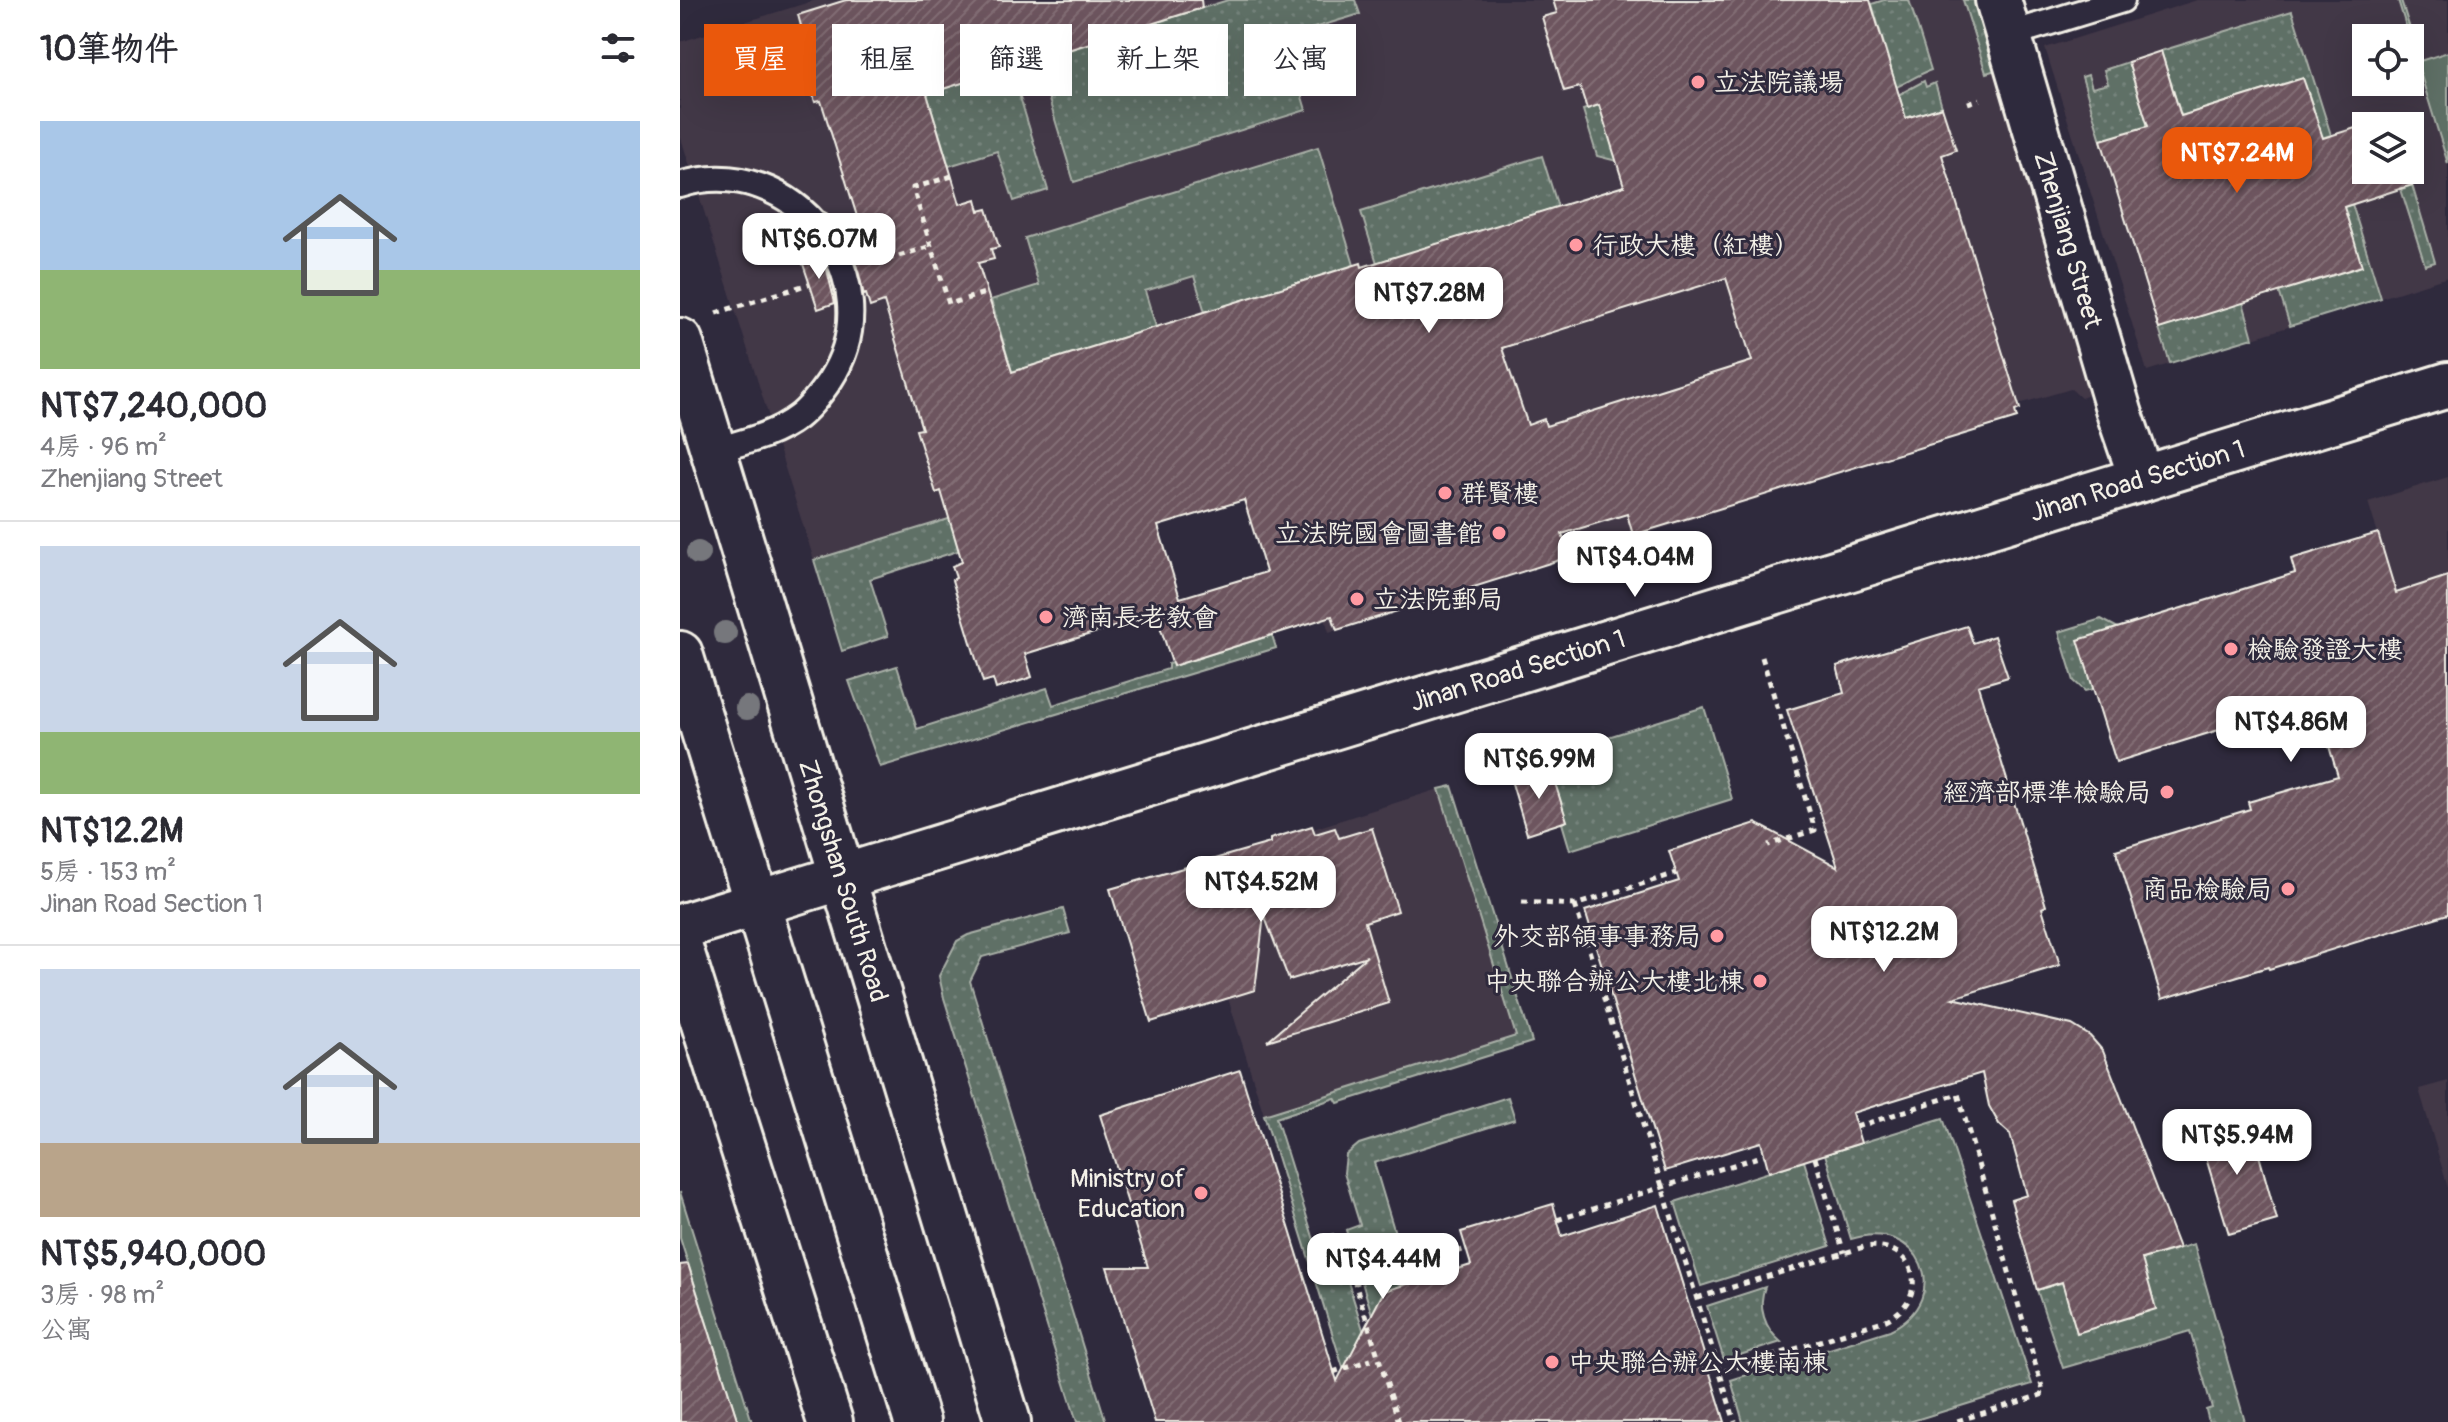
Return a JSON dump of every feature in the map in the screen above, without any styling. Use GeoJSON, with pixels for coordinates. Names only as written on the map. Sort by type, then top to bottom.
{"type":"FeatureCollection","features":[{"type":"Feature","properties":{"kind":"main road","name":"Zhenjiang Street"},"geometry":{"type":"LineString","coordinates":[[2003,18],[2120,415],[2142,479]]}},
{"type":"Feature","properties":{"kind":"main road","name":"Zhongshan South Road"},"geometry":{"type":"LineString","coordinates":[[680,341],[1008,1422]]}},
{"type":"Feature","properties":{"kind":"main road","name":"Jinan Road Section 1"},"geometry":{"type":"LineString","coordinates":[[680,927],[2448,385]]}},
{"type":"Feature","properties":{"kind":"main road"},"geometry":{"type":"LineString","coordinates":[[680,654],[917,1422]]}},
{"type":"Feature","properties":{"kind":"main road"},"geometry":{"type":"LineString","coordinates":[[680,948],[830,1422]]}},
{"type":"Feature","properties":{"kind":"lane"},"geometry":{"type":"LineString","coordinates":[[2003,18],[2122,0]]}},
{"type":"Feature","properties":{"kind":"lane"},"geometry":{"type":"LineString","coordinates":[[680,185],[716,178],[737,180],[766,188],[794,203],[817,223],[834,248],[846,277],[850,308],[848,338],[838,368],[821,394],[800,416],[773,432],[713,451]]}},
{"type":"Feature","properties":{"kind":"path"},"geometry":{"type":"LineString","coordinates":[[952,176],[913,188],[935,260],[949,304],[988,292]]}},
{"type":"Feature","properties":{"kind":"path"},"geometry":{"type":"LineString","coordinates":[[1762,657],[1815,830],[1768,845]]}},
{"type":"Feature","properties":{"kind":"path"},"geometry":{"type":"LineString","coordinates":[[1522,902],[1575,905],[1677,873]]}},
{"type":"Feature","properties":{"kind":"path"},"geometry":{"type":"LineString","coordinates":[[1575,905],[1735,1422]]}},
{"type":"Feature","properties":{"kind":"path"},"geometry":{"type":"LineString","coordinates":[[1856,1127],[1958,1094],[2044,1394],[1954,1422]]}},
{"type":"Feature","properties":{"kind":"path"},"geometry":{"type":"LineString","coordinates":[[1557,1220],[1765,1155]]}},
{"type":"Feature","properties":{"kind":"path"},"geometry":{"type":"LineString","coordinates":[[1815,1158],[1844,1253]]}},
{"type":"Feature","properties":{"kind":"path"},"geometry":{"type":"LineString","coordinates":[[1697,1298],[1877,1245],[1901,1255],[1910,1265],[1914,1278],[1913,1292],[1899,1314],[1719,1373]]}},
{"type":"Feature","properties":{"kind":"path"},"geometry":{"type":"LineString","coordinates":[[1399,1422],[1355,1283],[1466,1249]]}},
{"type":"Feature","properties":{"kind":"path"},"geometry":{"type":"LineString","coordinates":[[1333,1372],[1371,1360]]}},
{"type":"Feature","properties":{"kind":"shaded area"},"geometry":{"type":"Polygon","coordinates":[[[816,0],[1985,0],[2095,393],[2081,398],[2071,389],[2019,404],[2020,409],[2015,412],[2017,418],[1329,632],[1262,415],[988,507],[814,560],[680,135],[680,42],[704,35],[704,96],[816,96],[816,24],[738,24],[816,0]]]}},
{"type":"Feature","properties":{"kind":"shaded area"},"geometry":{"type":"Polygon","coordinates":[[[2197,0],[2448,0],[2448,277],[2147,371],[2045,48],[2197,0]]]}},
{"type":"Feature","properties":{"kind":"shaded area"},"geometry":{"type":"Polygon","coordinates":[[[2448,477],[2448,761],[2368,502],[2448,477]]]}},
{"type":"Feature","properties":{"kind":"shaded area"},"geometry":{"type":"Polygon","coordinates":[[[1439,789],[1516,1036],[1264,1115],[1228,998],[1234,997],[1224,857],[1270,843],[1270,839],[1312,826],[1313,829],[1439,789]]]}},
{"type":"Feature","properties":{"kind":"shaded area"},"geometry":{"type":"Polygon","coordinates":[[[2448,1081],[2448,1188],[2419,1089],[2448,1081]]]}},
{"type":"Feature","properties":{"kind":"green space"},"geometry":{"type":"Polygon","coordinates":[[[1228,0],[1355,0],[1360,14],[1327,24],[1244,24],[1244,96],[1302,96],[1306,110],[1074,182],[1048,96],[1072,96],[1072,49],[1088,44],[1088,96],[1228,96],[1228,24],[1152,24],[1228,0]]]}},
{"type":"Feature","properties":{"kind":"green space"},"geometry":{"type":"Polygon","coordinates":[[[1884,0],[1909,0],[1931,70],[1882,93],[1891,68],[1872,4],[1884,0]]]}},
{"type":"Feature","properties":{"kind":"green space"},"geometry":{"type":"Polygon","coordinates":[[[1963,0],[1985,0],[2006,67],[1986,73],[1963,0]]]}},
{"type":"Feature","properties":{"kind":"green space"},"geometry":{"type":"Polygon","coordinates":[[[2398,0],[2401,0],[2408,24],[2405,24],[2398,0]]]}},
{"type":"Feature","properties":{"kind":"green space"},"geometry":{"type":"Polygon","coordinates":[[[2292,11],[2331,135],[2319,139],[2305,84],[2297,80],[2181,116],[2161,51],[2292,11]]]}},
{"type":"Feature","properties":{"kind":"green space"},"geometry":{"type":"Polygon","coordinates":[[[2448,52],[2448,164],[2424,85],[2424,60],[2448,52]]]}},
{"type":"Feature","properties":{"kind":"green space"},"geometry":{"type":"Polygon","coordinates":[[[2128,62],[2148,126],[2103,147],[2082,77],[2088,75],[2092,88],[2108,84],[2104,70],[2128,62]]]}},
{"type":"Feature","properties":{"kind":"green space"},"geometry":{"type":"Polygon","coordinates":[[[1924,81],[1926,87],[1935,83],[1942,107],[1784,156],[1884,99],[1924,81]]]}},
{"type":"Feature","properties":{"kind":"green space"},"geometry":{"type":"Polygon","coordinates":[[[960,83],[960,96],[1020,96],[1048,190],[1014,201],[997,151],[949,166],[928,96],[944,96],[944,89],[960,83]]]}},
{"type":"Feature","properties":{"kind":"green space"},"geometry":{"type":"Polygon","coordinates":[[[1599,105],[1617,161],[1597,156],[1583,110],[1599,105]]]}},
{"type":"Feature","properties":{"kind":"green space"},"geometry":{"type":"Polygon","coordinates":[[[1318,147],[1354,265],[1205,312],[1194,276],[1145,291],[1156,327],[1012,372],[991,300],[1039,285],[1025,238],[1318,147]]]}},
{"type":"Feature","properties":{"kind":"green space"},"geometry":{"type":"Polygon","coordinates":[[[1542,156],[1558,207],[1377,263],[1361,212],[1542,156]]]}},
{"type":"Feature","properties":{"kind":"green space"},"geometry":{"type":"Polygon","coordinates":[[[2412,185],[2435,262],[2425,265],[2401,189],[2412,185]]]}},
{"type":"Feature","properties":{"kind":"green space"},"geometry":{"type":"Polygon","coordinates":[[[2352,204],[2381,298],[2290,326],[2279,291],[2340,208],[2352,204]]]}},
{"type":"Feature","properties":{"kind":"green space"},"geometry":{"type":"Polygon","coordinates":[[[2243,302],[2253,338],[2170,363],[2157,323],[2243,302]]]}},
{"type":"Feature","properties":{"kind":"green space"},"geometry":{"type":"Polygon","coordinates":[[[988,507],[998,538],[870,579],[888,636],[842,651],[814,560],[988,507]]]}},
{"type":"Feature","properties":{"kind":"green space"},"geometry":{"type":"Polygon","coordinates":[[[2101,619],[2118,628],[2093,689],[2085,691],[2074,681],[2059,632],[2101,619]]]}},
{"type":"Feature","properties":{"kind":"green space"},"geometry":{"type":"Polygon","coordinates":[[[1272,635],[1276,648],[880,767],[849,681],[897,666],[917,729],[1047,688],[1053,705],[1168,669],[1168,664],[1172,663],[1173,666],[1272,635]]]}},
{"type":"Feature","properties":{"kind":"green space"},"geometry":{"type":"Polygon","coordinates":[[[1704,707],[1732,799],[1570,850],[1562,823],[1567,821],[1541,758],[1704,707]]]}},
{"type":"Feature","properties":{"kind":"green space"},"geometry":{"type":"Polygon","coordinates":[[[1452,786],[1532,1042],[1338,1103],[1335,1098],[1276,1118],[1314,1240],[1333,1234],[1392,1422],[1360,1422],[1264,1115],[1516,1036],[1439,789],[1452,786]]]}},
{"type":"Feature","properties":{"kind":"green space"},"geometry":{"type":"Polygon","coordinates":[[[1063,909],[1070,933],[982,957],[970,981],[1106,1422],[1077,1422],[939,976],[957,941],[968,935],[1063,909]]]}},
{"type":"Feature","properties":{"kind":"green space"},"geometry":{"type":"Polygon","coordinates":[[[1508,1097],[1515,1119],[1374,1163],[1410,1283],[1405,1422],[1346,1230],[1360,1225],[1344,1173],[1346,1155],[1359,1144],[1508,1097]]]}},
{"type":"Feature","properties":{"kind":"green space"},"geometry":{"type":"Polygon","coordinates":[[[1943,1118],[2032,1384],[1909,1422],[1743,1422],[1731,1380],[1890,1330],[1910,1316],[1921,1299],[1925,1281],[1921,1264],[1911,1249],[1895,1239],[1875,1235],[1851,1239],[1825,1154],[1943,1118]]]}},
{"type":"Feature","properties":{"kind":"green space"},"geometry":{"type":"Polygon","coordinates":[[[1804,1161],[1830,1246],[1701,1286],[1675,1202],[1804,1161]]]}},
{"type":"Feature","properties":{"kind":"green space"},"geometry":{"type":"Polygon","coordinates":[[[680,1192],[752,1422],[738,1422],[680,1238],[680,1192]]]}},
{"type":"Feature","properties":{"kind":"green space"},"geometry":{"type":"Polygon","coordinates":[[[2194,1244],[2245,1422],[2209,1422],[2206,1410],[2212,1408],[2190,1331],[2063,1368],[2037,1290],[2194,1244]]]}},
{"type":"Feature","properties":{"kind":"green space"},"geometry":{"type":"Polygon","coordinates":[[[1765,1287],[1762,1302],[1764,1317],[1781,1342],[1724,1360],[1707,1306],[1765,1287]]]}},
{"type":"Feature","properties":{"kind":"building"},"geometry":{"type":"Polygon","coordinates":[[[846,0],[1201,0],[1202,8],[1151,24],[1088,24],[1088,44],[1072,49],[1072,24],[960,24],[960,84],[944,89],[944,24],[832,24],[832,96],[928,96],[960,204],[976,199],[979,211],[987,209],[999,247],[991,249],[994,259],[978,263],[1012,372],[1361,263],[1362,267],[1624,186],[1599,105],[1587,109],[1580,87],[1564,91],[1542,17],[1557,13],[1553,0],[1870,0],[1906,118],[1942,107],[1956,150],[1942,155],[2020,409],[2015,411],[2017,418],[1633,535],[1627,514],[1562,534],[1569,557],[1337,630],[1332,616],[1173,666],[1156,614],[1025,654],[1032,677],[996,689],[993,679],[983,682],[952,580],[956,578],[952,566],[962,562],[941,491],[936,493],[916,430],[922,429],[884,302],[870,307],[846,244],[850,243],[846,230],[860,226],[821,101],[815,102],[813,96],[816,96],[816,24],[800,24],[798,15],[846,0]],[[1726,278],[1502,348],[1528,425],[1544,419],[1546,426],[1752,361],[1726,278]],[[1244,500],[1158,526],[1180,598],[1266,572],[1244,500]]]}},
{"type":"Feature","properties":{"kind":"building"},"geometry":{"type":"Polygon","coordinates":[[[2161,51],[2181,116],[2303,78],[2323,138],[2352,129],[2352,184],[2412,185],[2344,207],[2362,266],[2159,329],[2101,140],[2148,126],[2128,62],[2161,51]]]}},
{"type":"Feature","properties":{"kind":"building"},"geometry":{"type":"Polygon","coordinates":[[[817,253],[827,270],[835,303],[818,309],[801,258],[817,253]]]}},
{"type":"Feature","properties":{"kind":"building"},"geometry":{"type":"Polygon","coordinates":[[[2378,533],[2396,593],[2448,576],[2448,914],[2162,999],[2116,850],[2250,809],[2248,802],[2338,776],[2315,700],[2116,762],[2078,640],[2295,573],[2291,559],[2378,533]]]}},
{"type":"Feature","properties":{"kind":"building"},"geometry":{"type":"Polygon","coordinates":[[[1967,626],[1973,643],[1994,636],[2008,677],[1978,686],[2046,906],[2042,908],[2060,965],[1953,998],[2072,1025],[2090,1036],[2103,1051],[2179,1248],[2142,1259],[2156,1309],[2077,1333],[2062,1282],[2037,1290],[2011,1200],[2027,1195],[2010,1134],[1999,1124],[1989,1106],[1982,1073],[1852,1113],[1861,1143],[1769,1172],[1761,1142],[1665,1171],[1585,911],[1679,881],[1669,851],[1756,823],[1838,867],[1787,710],[1844,693],[1837,666],[1967,626]]]}},
{"type":"Feature","properties":{"kind":"building"},"geometry":{"type":"Polygon","coordinates":[[[1550,767],[1567,821],[1527,834],[1511,780],[1550,767]]]}},
{"type":"Feature","properties":{"kind":"building"},"geometry":{"type":"Polygon","coordinates":[[[1312,826],[1315,834],[1335,828],[1339,838],[1372,828],[1398,911],[1365,922],[1389,1003],[1267,1041],[1367,956],[1289,980],[1264,915],[1255,990],[1151,1022],[1110,889],[1270,843],[1270,839],[1312,826]]]}},
{"type":"Feature","properties":{"kind":"building"},"geometry":{"type":"Polygon","coordinates":[[[1240,1070],[1337,1381],[1384,1291],[1471,1265],[1461,1232],[1553,1204],[1562,1236],[1658,1205],[1725,1422],[1155,1422],[1107,1267],[1148,1267],[1100,1115],[1240,1070]]]}},
{"type":"Feature","properties":{"kind":"building"},"geometry":{"type":"Polygon","coordinates":[[[2193,1115],[2231,1136],[2252,1130],[2277,1220],[2229,1234],[2193,1115]]]}},
{"type":"Feature","properties":{"kind":"building"},"geometry":{"type":"Polygon","coordinates":[[[688,1264],[738,1422],[680,1422],[680,1265],[688,1264]]]}},
{"type":"Feature","properties":{"kind":"place","name":"立法院議場"},"geometry":{"type":"Point","coordinates":[1698,82]}},
{"type":"Feature","properties":{"kind":"place","name":"行政大樓（紅樓）"},"geometry":{"type":"Point","coordinates":[1576,245]}},
{"type":"Feature","properties":{"kind":"place","name":"群賢樓"},"geometry":{"type":"Point","coordinates":[1445,493]}},
{"type":"Feature","properties":{"kind":"place","name":"立法院國會圖書館"},"geometry":{"type":"Point","coordinates":[1499,533]}},
{"type":"Feature","properties":{"kind":"place","name":"立法院郵局"},"geometry":{"type":"Point","coordinates":[1357,599]}},
{"type":"Feature","properties":{"kind":"place","name":"濟南長老教會"},"geometry":{"type":"Point","coordinates":[1046,617]}},
{"type":"Feature","properties":{"kind":"place","name":"檢驗發證大樓"},"geometry":{"type":"Point","coordinates":[2231,649]}},
{"type":"Feature","properties":{"kind":"place","name":"經濟部標準檢驗局"},"geometry":{"type":"Point","coordinates":[2167,792]}},
{"type":"Feature","properties":{"kind":"place","name":"商品檢驗局"},"geometry":{"type":"Point","coordinates":[2288,889]}},
{"type":"Feature","properties":{"kind":"place","name":"外交部領事事務局"},"geometry":{"type":"Point","coordinates":[1717,936]}},
{"type":"Feature","properties":{"kind":"place","name":"中央聯合辦公大樓北棟"},"geometry":{"type":"Point","coordinates":[1760,981]}},
{"type":"Feature","properties":{"kind":"place","name":"Ministry of Education"},"geometry":{"type":"Point","coordinates":[1201,1193]}},
{"type":"Feature","properties":{"kind":"place","name":"中央聯合辦公大樓南棟"},"geometry":{"type":"Point","coordinates":[1552,1362]}}]}
